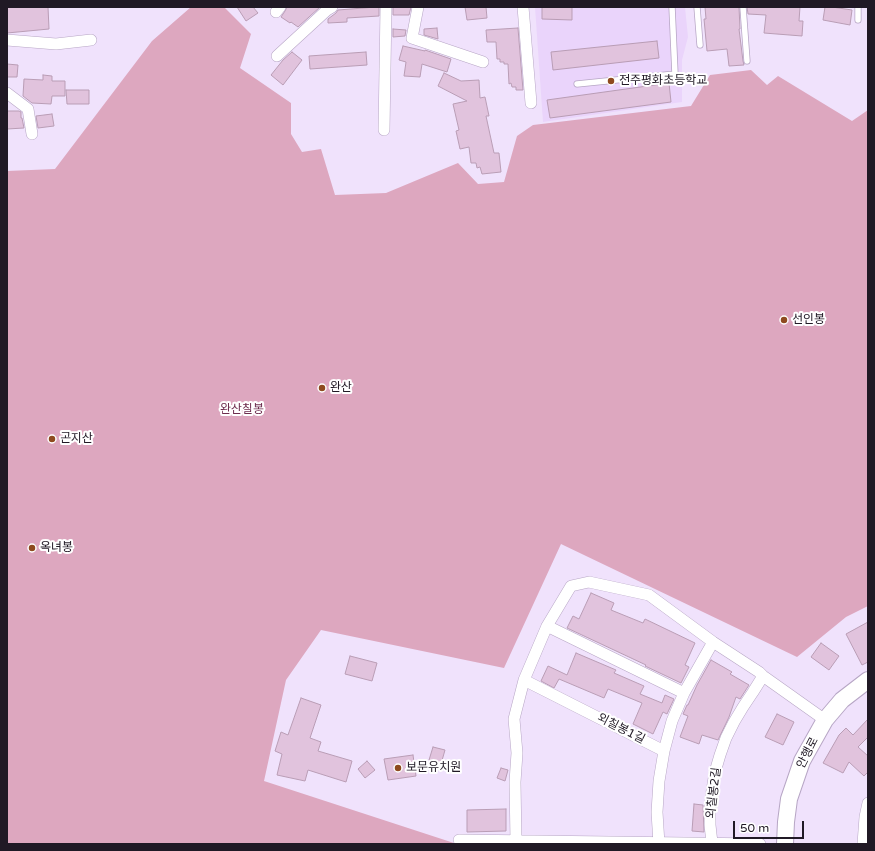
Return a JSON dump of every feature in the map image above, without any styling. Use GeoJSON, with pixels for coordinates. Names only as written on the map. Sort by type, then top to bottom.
{"type":"FeatureCollection","features":[{"type":"Feature","properties":{"kind":"street"},"geometry":{"type":"LineString","coordinates":[[277,56],[332,7]]}},
{"type":"Feature","properties":{"kind":"street"},"geometry":{"type":"LineString","coordinates":[[384,130],[386,7]]}},
{"type":"Feature","properties":{"kind":"street"},"geometry":{"type":"LineString","coordinates":[[418,7],[412,38],[482,62]]}},
{"type":"Feature","properties":{"kind":"street"},"geometry":{"type":"LineString","coordinates":[[523,7],[531,103]]}},
{"type":"Feature","properties":{"kind":"street"},"geometry":{"type":"LineString","coordinates":[[7,40],[56,44],[91,40]]}},
{"type":"Feature","properties":{"kind":"street"},"geometry":{"type":"LineString","coordinates":[[7,93],[28,109],[32,134]]}},
{"type":"Feature","properties":{"kind":"street"},"geometry":{"type":"LineString","coordinates":[[516,841],[515,782],[517,753],[514,718],[524,680],[547,626],[571,586],[589,582],[649,595],[825,720]]}},
{"type":"Feature","properties":{"kind":"street"},"geometry":{"type":"LineString","coordinates":[[547,626],[684,693]]}},
{"type":"Feature","properties":{"kind":"street"},"geometry":{"type":"LineString","coordinates":[[659,843],[657,812],[659,781],[664,750],[672,721],[684,693],[714,642]]}},
{"type":"Feature","properties":{"kind":"street","name":"외칠봉2길"},"geometry":{"type":"LineString","coordinates":[[712,843],[710,808],[715,772],[724,744],[734,722],[763,676]]}},
{"type":"Feature","properties":{"kind":"street","name":"외칠봉1길"},"geometry":{"type":"LineString","coordinates":[[524,680],[664,750]]}},
{"type":"Feature","properties":{"kind":"street","name":"안행로"},"geometry":{"type":"LineString","coordinates":[[785,844],[789,799],[802,761],[825,720],[842,700],[868,680]]}},
{"type":"Feature","properties":{"kind":"street"},"geometry":{"type":"LineString","coordinates":[[863,844],[865,817],[868,803]]}},
{"type":"Feature","properties":{"kind":"street"},"geometry":{"type":"LineString","coordinates":[[466,841],[760,844]]}},
{"type":"Feature","properties":{"kind":"lane"},"geometry":{"type":"LineString","coordinates":[[577,84],[675,74],[672,7]]}},
{"type":"Feature","properties":{"kind":"lane"},"geometry":{"type":"LineString","coordinates":[[697,7],[700,45]]}},
{"type":"Feature","properties":{"kind":"lane"},"geometry":{"type":"LineString","coordinates":[[743,7],[747,62]]}},
{"type":"Feature","properties":{"kind":"lane"},"geometry":{"type":"LineString","coordinates":[[858,7],[858,20]]}},
{"type":"Feature","properties":{"kind":"shaded area","name":"전주평화초등학교"},"geometry":{"type":"Polygon","coordinates":[[[535,7],[685,7],[688,37],[682,60],[682,102],[543,122],[535,7]]]}},
{"type":"Feature","properties":{"kind":"green space","name":"완산칠봉"},"geometry":{"type":"Polygon","coordinates":[[[191,7],[224,7],[251,34],[240,68],[291,103],[291,134],[302,152],[321,149],[335,195],[386,193],[458,163],[478,184],[504,182],[517,136],[533,125],[691,106],[710,75],[751,70],[767,85],[778,76],[852,121],[868,110],[868,606],[846,617],[797,657],[561,544],[504,668],[321,630],[286,680],[264,781],[457,844],[7,844],[7,171],[55,169],[152,41],[191,7]]]}},
{"type":"Feature","properties":{"kind":"building"},"geometry":{"type":"Polygon","coordinates":[[[7,7],[48,7],[49,29],[7,33],[7,7]]]}},
{"type":"Feature","properties":{"kind":"building"},"geometry":{"type":"Polygon","coordinates":[[[237,7],[253,7],[258,13],[246,21],[237,7]]]}},
{"type":"Feature","properties":{"kind":"building"},"geometry":{"type":"Polygon","coordinates":[[[287,7],[320,7],[298,27],[281,17],[287,7]]]}},
{"type":"Feature","properties":{"kind":"building"},"geometry":{"type":"Polygon","coordinates":[[[379,7],[379,16],[347,18],[347,22],[328,23],[328,19],[338,10],[379,7]]]}},
{"type":"Feature","properties":{"kind":"building"},"geometry":{"type":"Polygon","coordinates":[[[393,7],[411,7],[409,15],[393,15],[393,7]]]}},
{"type":"Feature","properties":{"kind":"building"},"geometry":{"type":"Polygon","coordinates":[[[465,7],[486,7],[487,18],[467,20],[465,7]]]}},
{"type":"Feature","properties":{"kind":"building"},"geometry":{"type":"Polygon","coordinates":[[[542,7],[572,7],[572,20],[542,19],[542,7]]]}},
{"type":"Feature","properties":{"kind":"building"},"geometry":{"type":"Polygon","coordinates":[[[705,7],[739,7],[739,29],[744,65],[729,66],[727,49],[707,51],[704,19],[706,19],[705,7]]]}},
{"type":"Feature","properties":{"kind":"building"},"geometry":{"type":"Polygon","coordinates":[[[747,7],[800,7],[799,21],[803,21],[802,36],[764,33],[766,15],[748,14],[747,7]]]}},
{"type":"Feature","properties":{"kind":"building"},"geometry":{"type":"Polygon","coordinates":[[[825,7],[852,10],[850,25],[823,20],[825,7]]]}},
{"type":"Feature","properties":{"kind":"building"},"geometry":{"type":"Polygon","coordinates":[[[437,28],[438,39],[424,35],[424,29],[437,28]]]}},
{"type":"Feature","properties":{"kind":"building"},"geometry":{"type":"Polygon","coordinates":[[[518,28],[523,90],[516,90],[516,87],[512,87],[511,83],[509,84],[508,64],[504,64],[504,62],[500,62],[500,59],[497,59],[496,42],[487,42],[486,30],[518,28]]]}},
{"type":"Feature","properties":{"kind":"building"},"geometry":{"type":"Polygon","coordinates":[[[393,29],[406,30],[405,36],[393,37],[393,29]]]}},
{"type":"Feature","properties":{"kind":"building"},"geometry":{"type":"Polygon","coordinates":[[[657,41],[659,58],[553,70],[551,52],[657,41]]]}},
{"type":"Feature","properties":{"kind":"building"},"geometry":{"type":"Polygon","coordinates":[[[403,46],[425,50],[451,59],[447,72],[422,64],[420,77],[404,76],[406,62],[399,60],[403,46]]]}},
{"type":"Feature","properties":{"kind":"building"},"geometry":{"type":"Polygon","coordinates":[[[292,52],[302,60],[283,85],[271,75],[283,60],[292,52]]]}},
{"type":"Feature","properties":{"kind":"building"},"geometry":{"type":"Polygon","coordinates":[[[366,52],[367,65],[310,69],[309,56],[366,52]]]}},
{"type":"Feature","properties":{"kind":"building"},"geometry":{"type":"Polygon","coordinates":[[[7,64],[18,65],[17,77],[7,77],[7,64]]]}},
{"type":"Feature","properties":{"kind":"building"},"geometry":{"type":"Polygon","coordinates":[[[444,73],[461,81],[479,80],[480,98],[485,97],[489,116],[486,116],[494,153],[499,153],[501,172],[482,174],[480,167],[477,168],[476,163],[471,163],[469,147],[460,149],[456,131],[459,130],[453,104],[467,101],[438,86],[444,73]]]}},
{"type":"Feature","properties":{"kind":"building"},"geometry":{"type":"Polygon","coordinates":[[[43,75],[52,76],[52,81],[65,81],[65,96],[52,96],[51,104],[32,103],[23,96],[24,79],[43,80],[43,75]]]}},
{"type":"Feature","properties":{"kind":"building"},"geometry":{"type":"Polygon","coordinates":[[[669,83],[671,102],[550,118],[547,100],[669,83]]]}},
{"type":"Feature","properties":{"kind":"building"},"geometry":{"type":"Polygon","coordinates":[[[66,90],[89,90],[89,104],[67,104],[66,90]]]}},
{"type":"Feature","properties":{"kind":"building"},"geometry":{"type":"Polygon","coordinates":[[[7,111],[21,112],[24,128],[7,129],[7,111]]]}},
{"type":"Feature","properties":{"kind":"building"},"geometry":{"type":"Polygon","coordinates":[[[52,114],[54,126],[38,128],[36,116],[52,114]]]}},
{"type":"Feature","properties":{"kind":"building"},"geometry":{"type":"Polygon","coordinates":[[[591,593],[614,603],[611,610],[643,623],[645,619],[695,643],[685,665],[689,667],[681,683],[567,628],[573,616],[579,619],[591,593]]]}},
{"type":"Feature","properties":{"kind":"building"},"geometry":{"type":"Polygon","coordinates":[[[868,622],[868,662],[862,665],[846,634],[868,622]]]}},
{"type":"Feature","properties":{"kind":"building"},"geometry":{"type":"Polygon","coordinates":[[[821,643],[839,656],[829,670],[811,657],[821,643]]]}},
{"type":"Feature","properties":{"kind":"building"},"geometry":{"type":"Polygon","coordinates":[[[576,653],[616,670],[614,673],[644,686],[640,694],[662,703],[665,695],[674,699],[667,714],[663,712],[653,734],[633,724],[642,703],[608,689],[604,698],[559,679],[554,688],[541,681],[548,666],[567,675],[576,653]]]}},
{"type":"Feature","properties":{"kind":"building"},"geometry":{"type":"Polygon","coordinates":[[[350,656],[377,663],[372,681],[345,674],[350,656]]]}},
{"type":"Feature","properties":{"kind":"building"},"geometry":{"type":"Polygon","coordinates":[[[711,660],[732,672],[730,674],[749,685],[740,699],[736,697],[729,717],[718,740],[702,735],[699,744],[680,737],[688,716],[683,714],[711,660]]]}},
{"type":"Feature","properties":{"kind":"building"},"geometry":{"type":"Polygon","coordinates":[[[301,698],[321,705],[310,738],[321,742],[318,751],[352,761],[346,782],[308,770],[305,781],[277,775],[282,754],[275,751],[281,732],[288,735],[301,698]]]}},
{"type":"Feature","properties":{"kind":"building"},"geometry":{"type":"Polygon","coordinates":[[[777,714],[794,722],[783,745],[765,737],[777,714]]]}},
{"type":"Feature","properties":{"kind":"building"},"geometry":{"type":"Polygon","coordinates":[[[868,719],[868,737],[858,747],[868,756],[868,772],[864,776],[849,762],[843,773],[823,763],[839,735],[846,728],[853,735],[868,719]]]}},
{"type":"Feature","properties":{"kind":"building"},"geometry":{"type":"Polygon","coordinates":[[[433,747],[445,750],[441,764],[429,760],[433,747]]]}},
{"type":"Feature","properties":{"kind":"building"},"geometry":{"type":"Polygon","coordinates":[[[413,755],[416,776],[388,780],[384,759],[413,755]]]}},
{"type":"Feature","properties":{"kind":"building"},"geometry":{"type":"Polygon","coordinates":[[[367,761],[375,770],[365,778],[358,769],[367,761]]]}},
{"type":"Feature","properties":{"kind":"building"},"geometry":{"type":"Polygon","coordinates":[[[501,768],[508,770],[505,781],[497,778],[501,768]]]}},
{"type":"Feature","properties":{"kind":"building"},"geometry":{"type":"Polygon","coordinates":[[[694,804],[703,805],[704,832],[692,831],[694,804]]]}},
{"type":"Feature","properties":{"kind":"building"},"geometry":{"type":"Polygon","coordinates":[[[506,809],[506,831],[467,832],[467,810],[506,809]]]}},
{"type":"Feature","properties":{"kind":"place","name":"전주평화초등학교"},"geometry":{"type":"Point","coordinates":[611,81]}},
{"type":"Feature","properties":{"kind":"place","name":"선인봉"},"geometry":{"type":"Point","coordinates":[784,320]}},
{"type":"Feature","properties":{"kind":"place","name":"완산"},"geometry":{"type":"Point","coordinates":[322,388]}},
{"type":"Feature","properties":{"kind":"place","name":"곤지산"},"geometry":{"type":"Point","coordinates":[52,439]}},
{"type":"Feature","properties":{"kind":"place","name":"옥녀봉"},"geometry":{"type":"Point","coordinates":[32,548]}},
{"type":"Feature","properties":{"kind":"place","name":"보문유치원"},"geometry":{"type":"Point","coordinates":[398,768]}}]}
